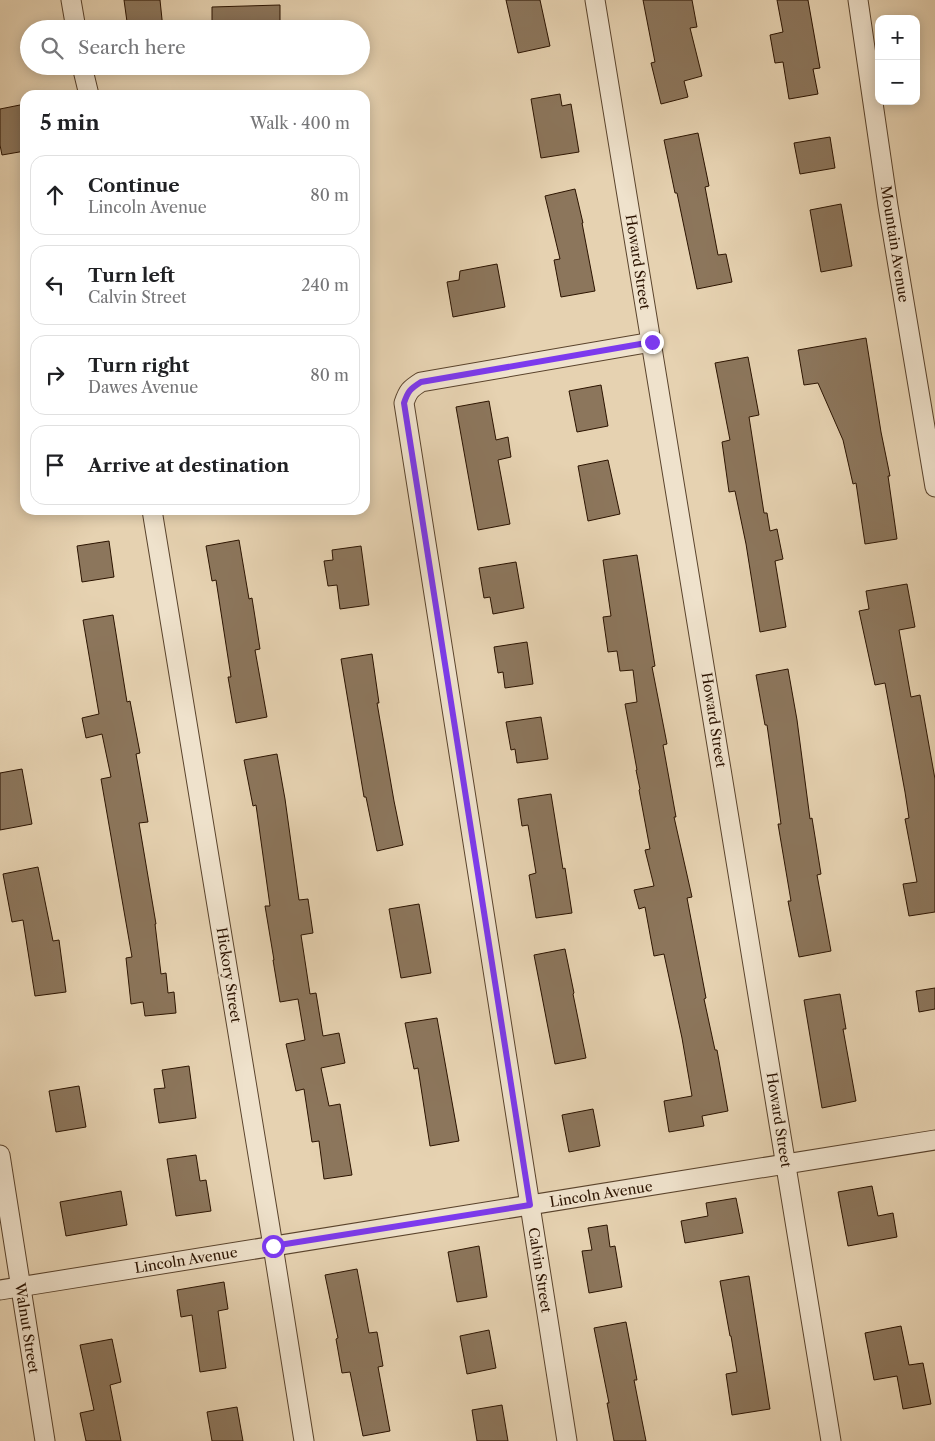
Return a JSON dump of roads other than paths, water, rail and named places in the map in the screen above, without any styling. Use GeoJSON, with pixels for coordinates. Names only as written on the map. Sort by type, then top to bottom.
{"type":"FeatureCollection","features":[{"type":"Feature","properties":{"kind":"street"},"geometry":{"type":"LineString","coordinates":[[71,0],[74,20]]}},
{"type":"Feature","properties":{"kind":"street","name":"Howard Street"},"geometry":{"type":"LineString","coordinates":[[595,0],[831,1441]]}},
{"type":"Feature","properties":{"kind":"street","name":"Mountain Avenue"},"geometry":{"type":"LineString","coordinates":[[858,0],[888,206],[935,487]]}},
{"type":"Feature","properties":{"kind":"street"},"geometry":{"type":"LineString","coordinates":[[84,75],[89,90]]}},
{"type":"Feature","properties":{"kind":"street","name":"Calvin Street"},"geometry":{"type":"LineString","coordinates":[[567,1441],[404,403],[410,389],[421,382],[652,342]]}},
{"type":"Feature","properties":{"kind":"street","name":"Hickory Street"},"geometry":{"type":"LineString","coordinates":[[153,515],[304,1441]]}},
{"type":"Feature","properties":{"kind":"street","name":"Lincoln Avenue"},"geometry":{"type":"LineString","coordinates":[[0,1290],[935,1140]]}},
{"type":"Feature","properties":{"kind":"street","name":"Walnut Street"},"geometry":{"type":"LineString","coordinates":[[0,1155],[45,1441]]}}]}
